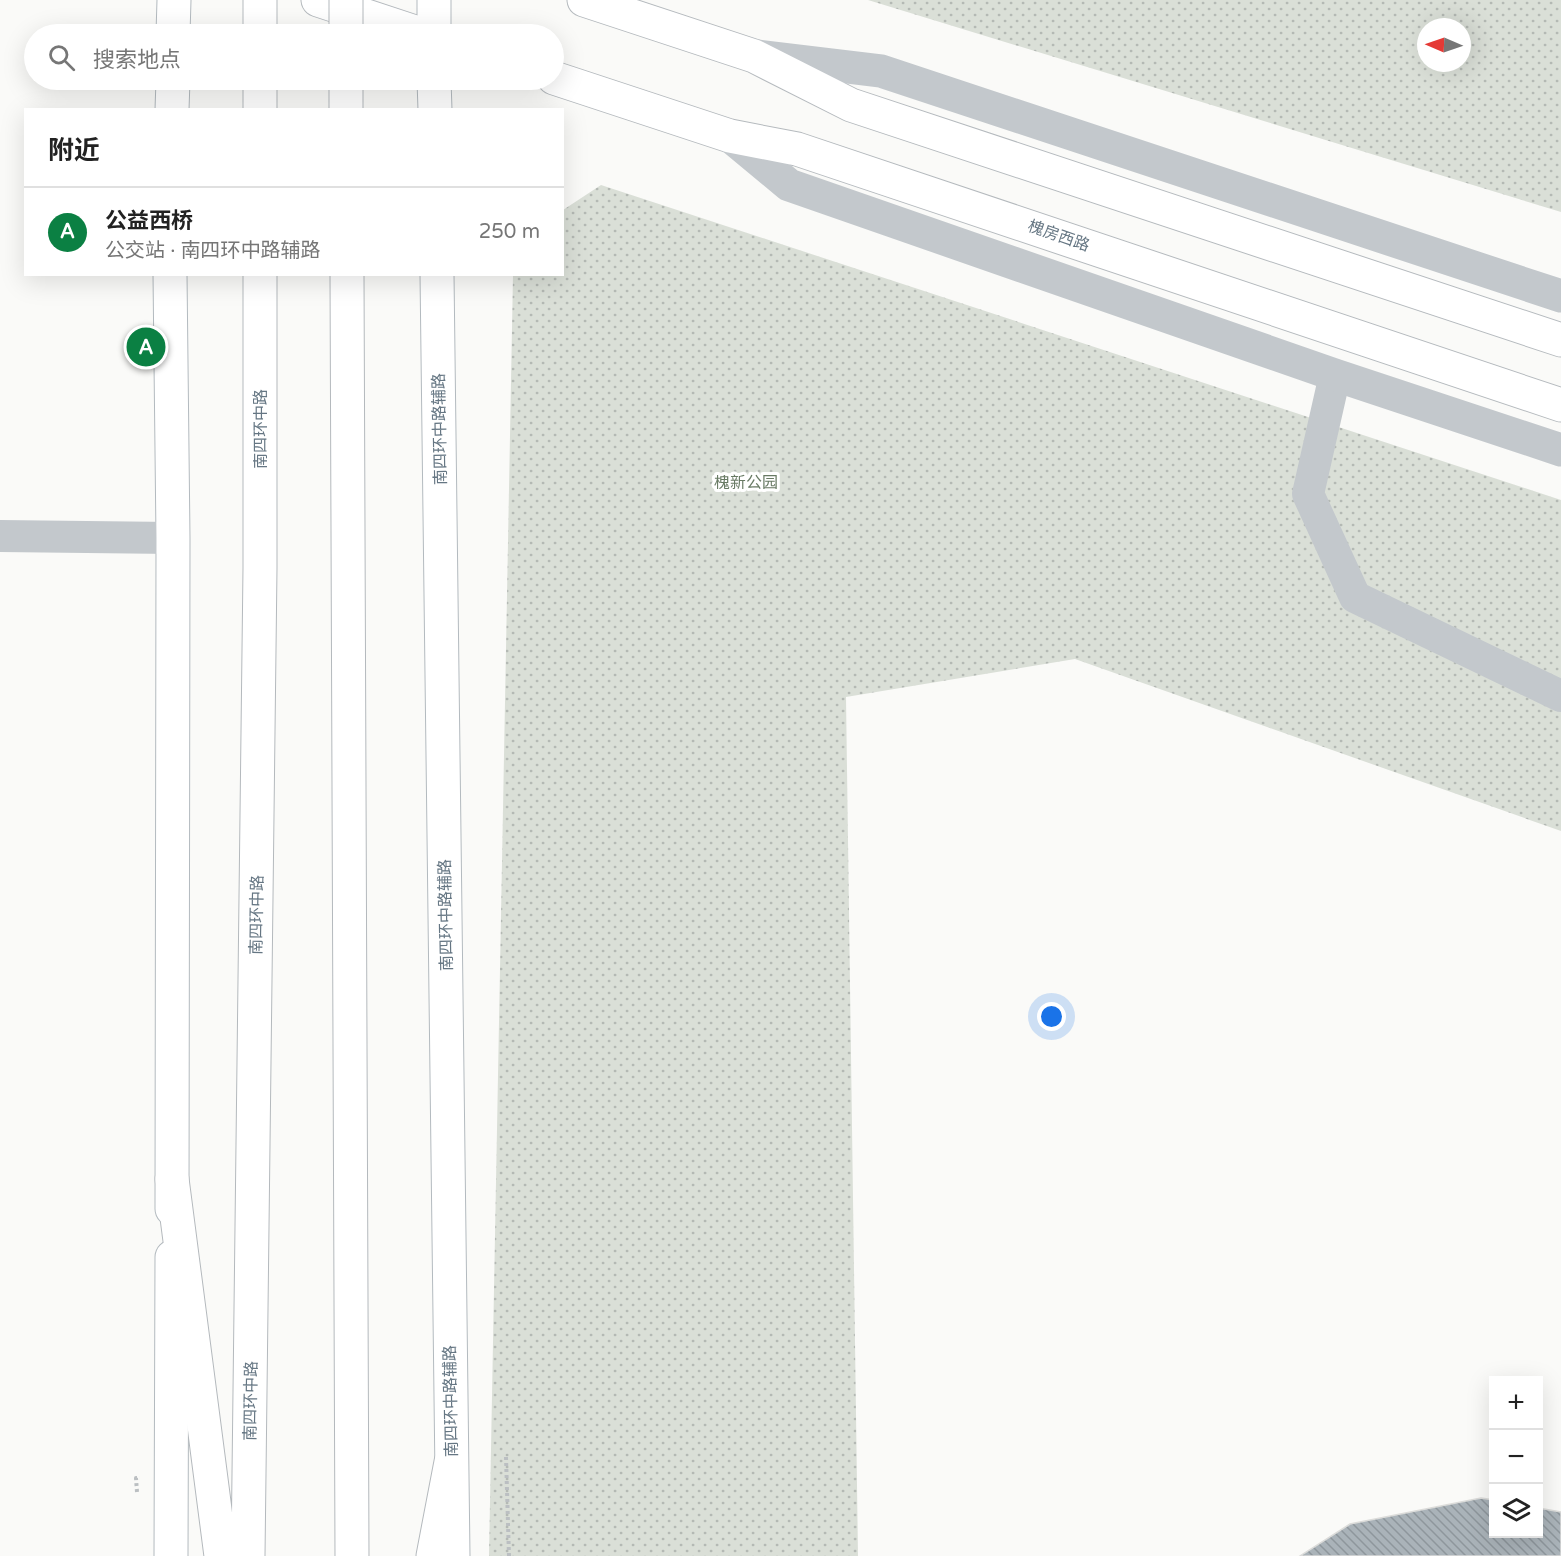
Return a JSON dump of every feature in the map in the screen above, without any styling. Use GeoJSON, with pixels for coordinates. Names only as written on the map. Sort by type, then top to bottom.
{"type":"FeatureCollection","features":[{"type":"Feature","properties":{"kind":"main road"},"geometry":{"type":"LineString","coordinates":[[173,24],[174,0]]}},
{"type":"Feature","properties":{"kind":"main road"},"geometry":{"type":"LineString","coordinates":[[260,0],[260,24]]}},
{"type":"Feature","properties":{"kind":"main road"},"geometry":{"type":"LineString","coordinates":[[318,0],[391,24]]}},
{"type":"Feature","properties":{"kind":"main road"},"geometry":{"type":"LineString","coordinates":[[346,0],[346,24]]}},
{"type":"Feature","properties":{"kind":"main road"},"geometry":{"type":"LineString","coordinates":[[434,0],[434,24]]}},
{"type":"Feature","properties":{"kind":"main road"},"geometry":{"type":"LineString","coordinates":[[584,0],[754,56],[851,105],[1561,340]]}},
{"type":"Feature","properties":{"kind":"main road","name":"槐房西路"},"geometry":{"type":"LineString","coordinates":[[564,81],[730,136],[809,152],[1561,405]]}},
{"type":"Feature","properties":{"kind":"main road"},"geometry":{"type":"LineString","coordinates":[[172,108],[173,90]]}},
{"type":"Feature","properties":{"kind":"main road"},"geometry":{"type":"LineString","coordinates":[[260,90],[260,108]]}},
{"type":"Feature","properties":{"kind":"main road"},"geometry":{"type":"LineString","coordinates":[[346,90],[346,108]]}},
{"type":"Feature","properties":{"kind":"main road"},"geometry":{"type":"LineString","coordinates":[[434,90],[435,108]]}},
{"type":"Feature","properties":{"kind":"main road"},"geometry":{"type":"LineString","coordinates":[[170,276],[173,538],[171,1556]]}},
{"type":"Feature","properties":{"kind":"main road","name":"南四环中路"},"geometry":{"type":"LineString","coordinates":[[248,1556],[261,568],[261,276]]}},
{"type":"Feature","properties":{"kind":"main road"},"geometry":{"type":"LineString","coordinates":[[347,276],[352,1556]]}},
{"type":"Feature","properties":{"kind":"main road","name":"南四环中路辅路"},"geometry":{"type":"LineString","coordinates":[[437,276],[453,1556]]}},
{"type":"Feature","properties":{"kind":"main road"},"geometry":{"type":"LineString","coordinates":[[172,1179],[221,1556]]}},
{"type":"Feature","properties":{"kind":"main road"},"geometry":{"type":"LineString","coordinates":[[433,1556],[451,1462]]}},
{"type":"Feature","properties":{"kind":"street"},"geometry":{"type":"LineString","coordinates":[[754,56],[880,71],[1561,296]]}},
{"type":"Feature","properties":{"kind":"street"},"geometry":{"type":"LineString","coordinates":[[730,136],[789,185],[1335,375],[1561,450]]}},
{"type":"Feature","properties":{"kind":"street"},"geometry":{"type":"LineString","coordinates":[[1335,375],[1308,494],[1355,597],[1561,696]]}},
{"type":"Feature","properties":{"kind":"street"},"geometry":{"type":"LineString","coordinates":[[0,536],[173,538]]}},
{"type":"Feature","properties":{"kind":"path"},"geometry":{"type":"LineString","coordinates":[[506,1457],[509,1556]]}},
{"type":"Feature","properties":{"kind":"green space"},"geometry":{"type":"Polygon","coordinates":[[[868,0],[1561,0],[1561,212],[868,0]]]}},
{"type":"Feature","properties":{"kind":"green space","name":"槐新公园"},"geometry":{"type":"Polygon","coordinates":[[[601,185],[1561,500],[1561,831],[1075,659],[846,697],[858,1556],[489,1556],[513,276],[564,276],[564,209],[601,185]]]}},
{"type":"Feature","properties":{"kind":"building"},"geometry":{"type":"Polygon","coordinates":[[[1481,1498],[1489,1499],[1489,1538],[1543,1538],[1543,1509],[1561,1512],[1561,1556],[1300,1556],[1350,1524],[1481,1498]]]}},
{"type":"Feature","properties":{"kind":"place","name":"公益西桥"},"geometry":{"type":"Point","coordinates":[146,347]}}]}
